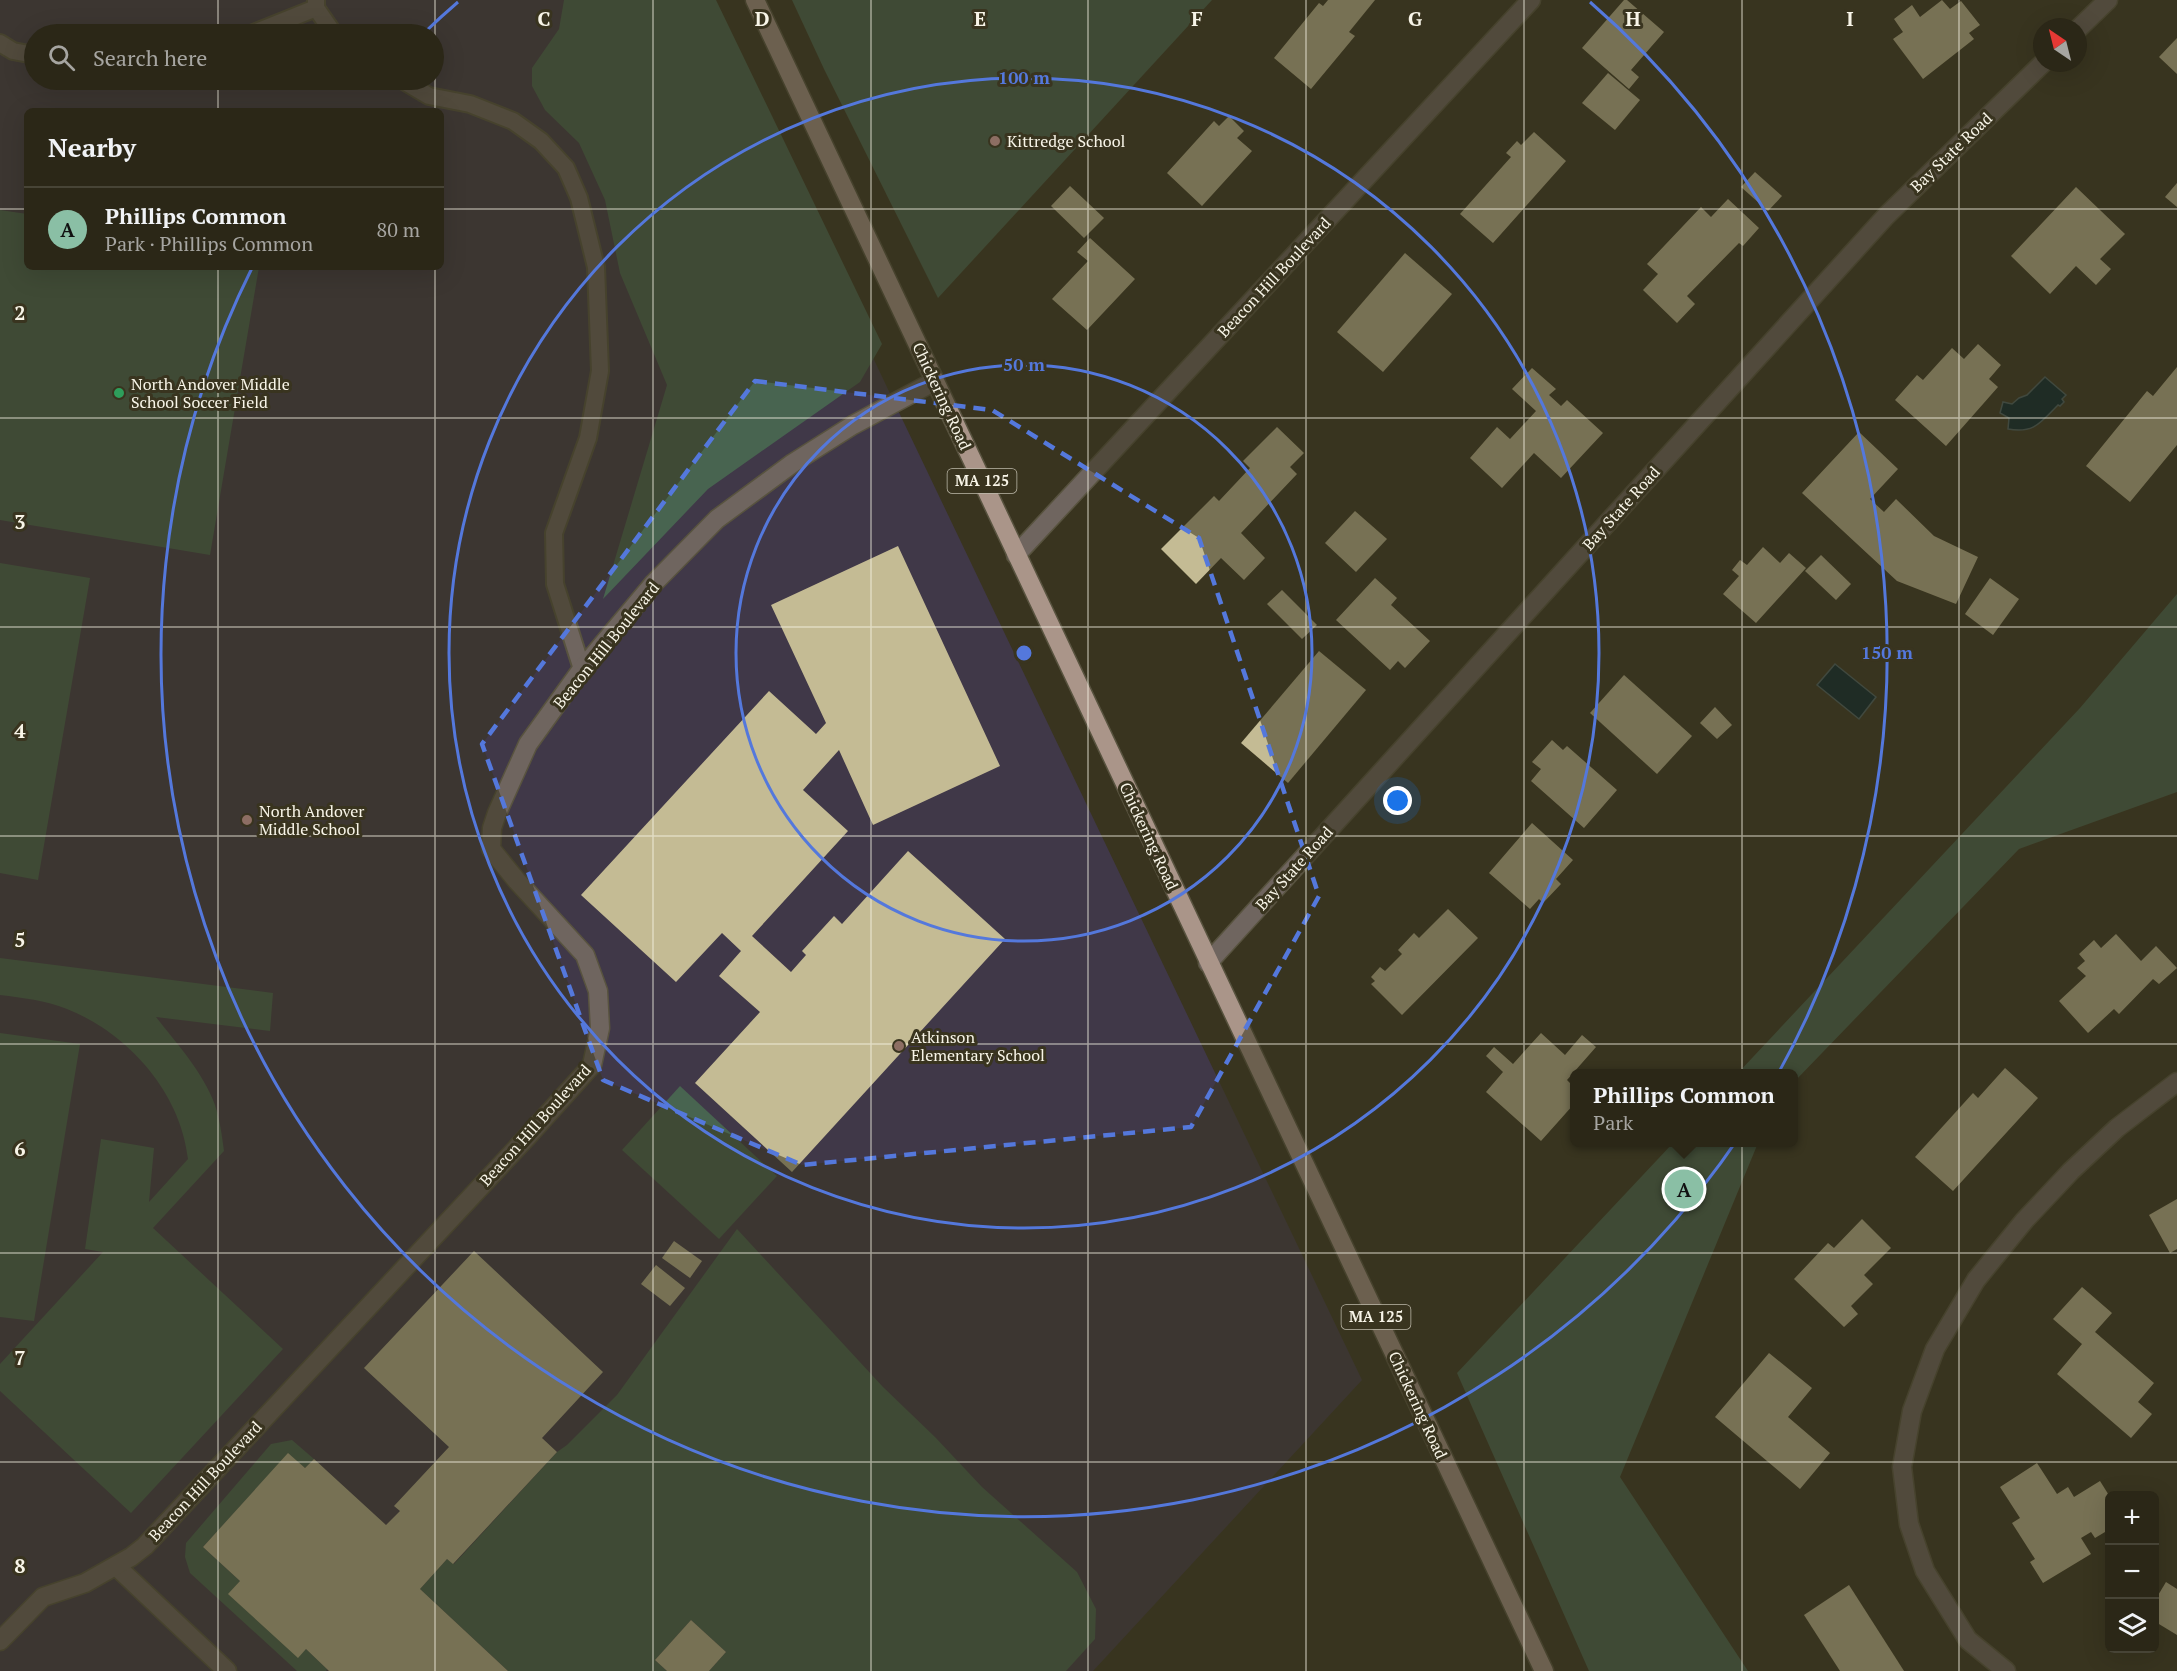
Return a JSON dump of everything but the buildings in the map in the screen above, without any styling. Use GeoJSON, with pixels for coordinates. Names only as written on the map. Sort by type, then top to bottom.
{"type":"FeatureCollection","features":[{"type":"Feature","properties":{"kind":"main road","name":"Chickering Road"},"geometry":{"type":"LineString","coordinates":[[755,0],[1544,1671]]}},
{"type":"Feature","properties":{"kind":"street","name":"Beacon Hill Boulevard"},"geometry":{"type":"LineString","coordinates":[[1016,555],[1531,0]]}},
{"type":"Feature","properties":{"kind":"street"},"geometry":{"type":"LineString","coordinates":[[2087,20],[2108,0]]}},
{"type":"Feature","properties":{"kind":"street","name":"Bay State Road"},"geometry":{"type":"LineString","coordinates":[[1208,963],[1886,216],[2034,72]]}},
{"type":"Feature","properties":{"kind":"street","name":"Beacon Hill Boulevard"},"geometry":{"type":"LineString","coordinates":[[0,1641],[43,1598],[85,1583],[116,1566],[145,1546],[592,1065],[600,1028],[598,991],[585,955],[491,849],[492,828],[497,813],[528,744],[582,669],[654,583],[717,519],[793,463],[854,425],[935,381]]}},
{"type":"Feature","properties":{"kind":"street"},"geometry":{"type":"LineString","coordinates":[[2006,1671],[1968,1640],[1925,1572],[1909,1524],[1902,1467],[1912,1411],[1935,1349],[1976,1280],[2017,1229],[2071,1171],[2117,1128],[2177,1082]]}},
{"type":"Feature","properties":{"kind":"street"},"geometry":{"type":"LineString","coordinates":[[116,1566],[227,1671]]}},
{"type":"Feature","properties":{"kind":"lane"},"geometry":{"type":"LineString","coordinates":[[273,24],[316,4],[328,24]]}},
{"type":"Feature","properties":{"kind":"lane"},"geometry":{"type":"LineString","coordinates":[[0,42],[13,51],[24,53]]}},
{"type":"Feature","properties":{"kind":"lane"},"geometry":{"type":"LineString","coordinates":[[419,90],[429,96],[471,104],[513,121],[541,141],[566,168],[579,198],[596,267],[600,371],[588,438],[554,533],[555,584],[582,669]]}},
{"type":"Feature","properties":{"kind":"highlighted area"},"geometry":{"type":"Polygon","coordinates":[[[755,381],[992,410],[1199,538],[1319,896],[1191,1127],[802,1165],[603,1080],[482,744],[755,381]]]}},
{"type":"Feature","properties":{"kind":"shaded area"},"geometry":{"type":"Polygon","coordinates":[[[0,0],[704,0],[1362,1380],[1093,1671],[0,1671],[0,0]]]}},
{"type":"Feature","properties":{"kind":"green space"},"geometry":{"type":"Polygon","coordinates":[[[564,0],[716,0],[882,344],[860,382],[708,489],[603,599],[667,385],[620,273],[605,200],[579,143],[545,110],[532,86],[532,68],[559,29],[564,0]]]}},
{"type":"Feature","properties":{"kind":"green space","name":"Kittredge School"},"geometry":{"type":"Polygon","coordinates":[[[792,0],[1212,0],[938,298],[792,0]]]}},
{"type":"Feature","properties":{"kind":"green space","name":"North Andover Middle School Soccer Field"},"geometry":{"type":"Polygon","coordinates":[[[0,210],[24,214],[24,270],[258,270],[210,555],[0,520],[0,210]]]}},
{"type":"Feature","properties":{"kind":"green space"},"geometry":{"type":"Polygon","coordinates":[[[0,563],[90,578],[38,880],[0,873],[0,563]]]}},
{"type":"Feature","properties":{"kind":"green space"},"geometry":{"type":"Polygon","coordinates":[[[2177,594],[2177,792],[2019,849],[1798,1078],[1798,1069],[1742,1069],[2080,708],[2177,594]]]}},
{"type":"Feature","properties":{"kind":"green space"},"geometry":{"type":"Polygon","coordinates":[[[0,958],[273,993],[270,1031],[156,1017],[204,1081],[215,1105],[224,1151],[153,1228],[283,1349],[131,1513],[0,1391],[0,1364],[103,1252],[85,1249],[101,1139],[154,1148],[149,1202],[188,1159],[183,1135],[175,1111],[163,1089],[148,1068],[111,1033],[59,1006],[0,995],[0,958]]]}},
{"type":"Feature","properties":{"kind":"green space"},"geometry":{"type":"Polygon","coordinates":[[[0,1033],[80,1044],[34,1321],[0,1317],[0,1033]]]}},
{"type":"Feature","properties":{"kind":"green space"},"geometry":{"type":"Polygon","coordinates":[[[680,1086],[777,1176],[719,1239],[622,1150],[680,1086]]]}},
{"type":"Feature","properties":{"kind":"green space"},"geometry":{"type":"Polygon","coordinates":[[[1669,1147],[1756,1147],[1620,1477],[1748,1671],[1589,1671],[1457,1373],[1669,1147]]]}},
{"type":"Feature","properties":{"kind":"green space"},"geometry":{"type":"Polygon","coordinates":[[[737,1229],[883,1387],[982,1487],[1077,1572],[1096,1609],[1095,1639],[1066,1671],[709,1671],[726,1652],[691,1620],[655,1660],[667,1671],[508,1671],[420,1589],[447,1559],[454,1564],[557,1452],[567,1445],[617,1395],[737,1229]]]}},
{"type":"Feature","properties":{"kind":"green space"},"geometry":{"type":"Polygon","coordinates":[[[292,1440],[314,1459],[305,1468],[288,1454],[203,1547],[240,1581],[229,1594],[298,1657],[306,1649],[327,1669],[326,1671],[297,1671],[190,1573],[185,1557],[186,1543],[271,1444],[292,1440]]]}},
{"type":"Feature","properties":{"kind":"water"},"geometry":{"type":"Polygon","coordinates":[[[2045,377],[2066,395],[2062,399],[2064,402],[2031,428],[2008,429],[2009,418],[2000,413],[2003,402],[2012,404],[2027,395],[2045,377]]]}},
{"type":"Feature","properties":{"kind":"water"},"geometry":{"type":"Polygon","coordinates":[[[1835,664],[1876,697],[1859,719],[1817,685],[1835,664]]]}},
{"type":"Feature","properties":{"kind":"place","name":"Kittredge School"},"geometry":{"type":"Point","coordinates":[995,141]}},
{"type":"Feature","properties":{"kind":"place","name":"North Andover Middle School Soccer Field"},"geometry":{"type":"Point","coordinates":[119,393]}},
{"type":"Feature","properties":{"kind":"place","name":"North Andover Middle School"},"geometry":{"type":"Point","coordinates":[247,820]}},
{"type":"Feature","properties":{"kind":"place","name":"Atkinson Elementary School"},"geometry":{"type":"Point","coordinates":[899,1046]}},
{"type":"Feature","properties":{"kind":"place","name":"Phillips Common"},"geometry":{"type":"Point","coordinates":[1684,1189]}}]}
